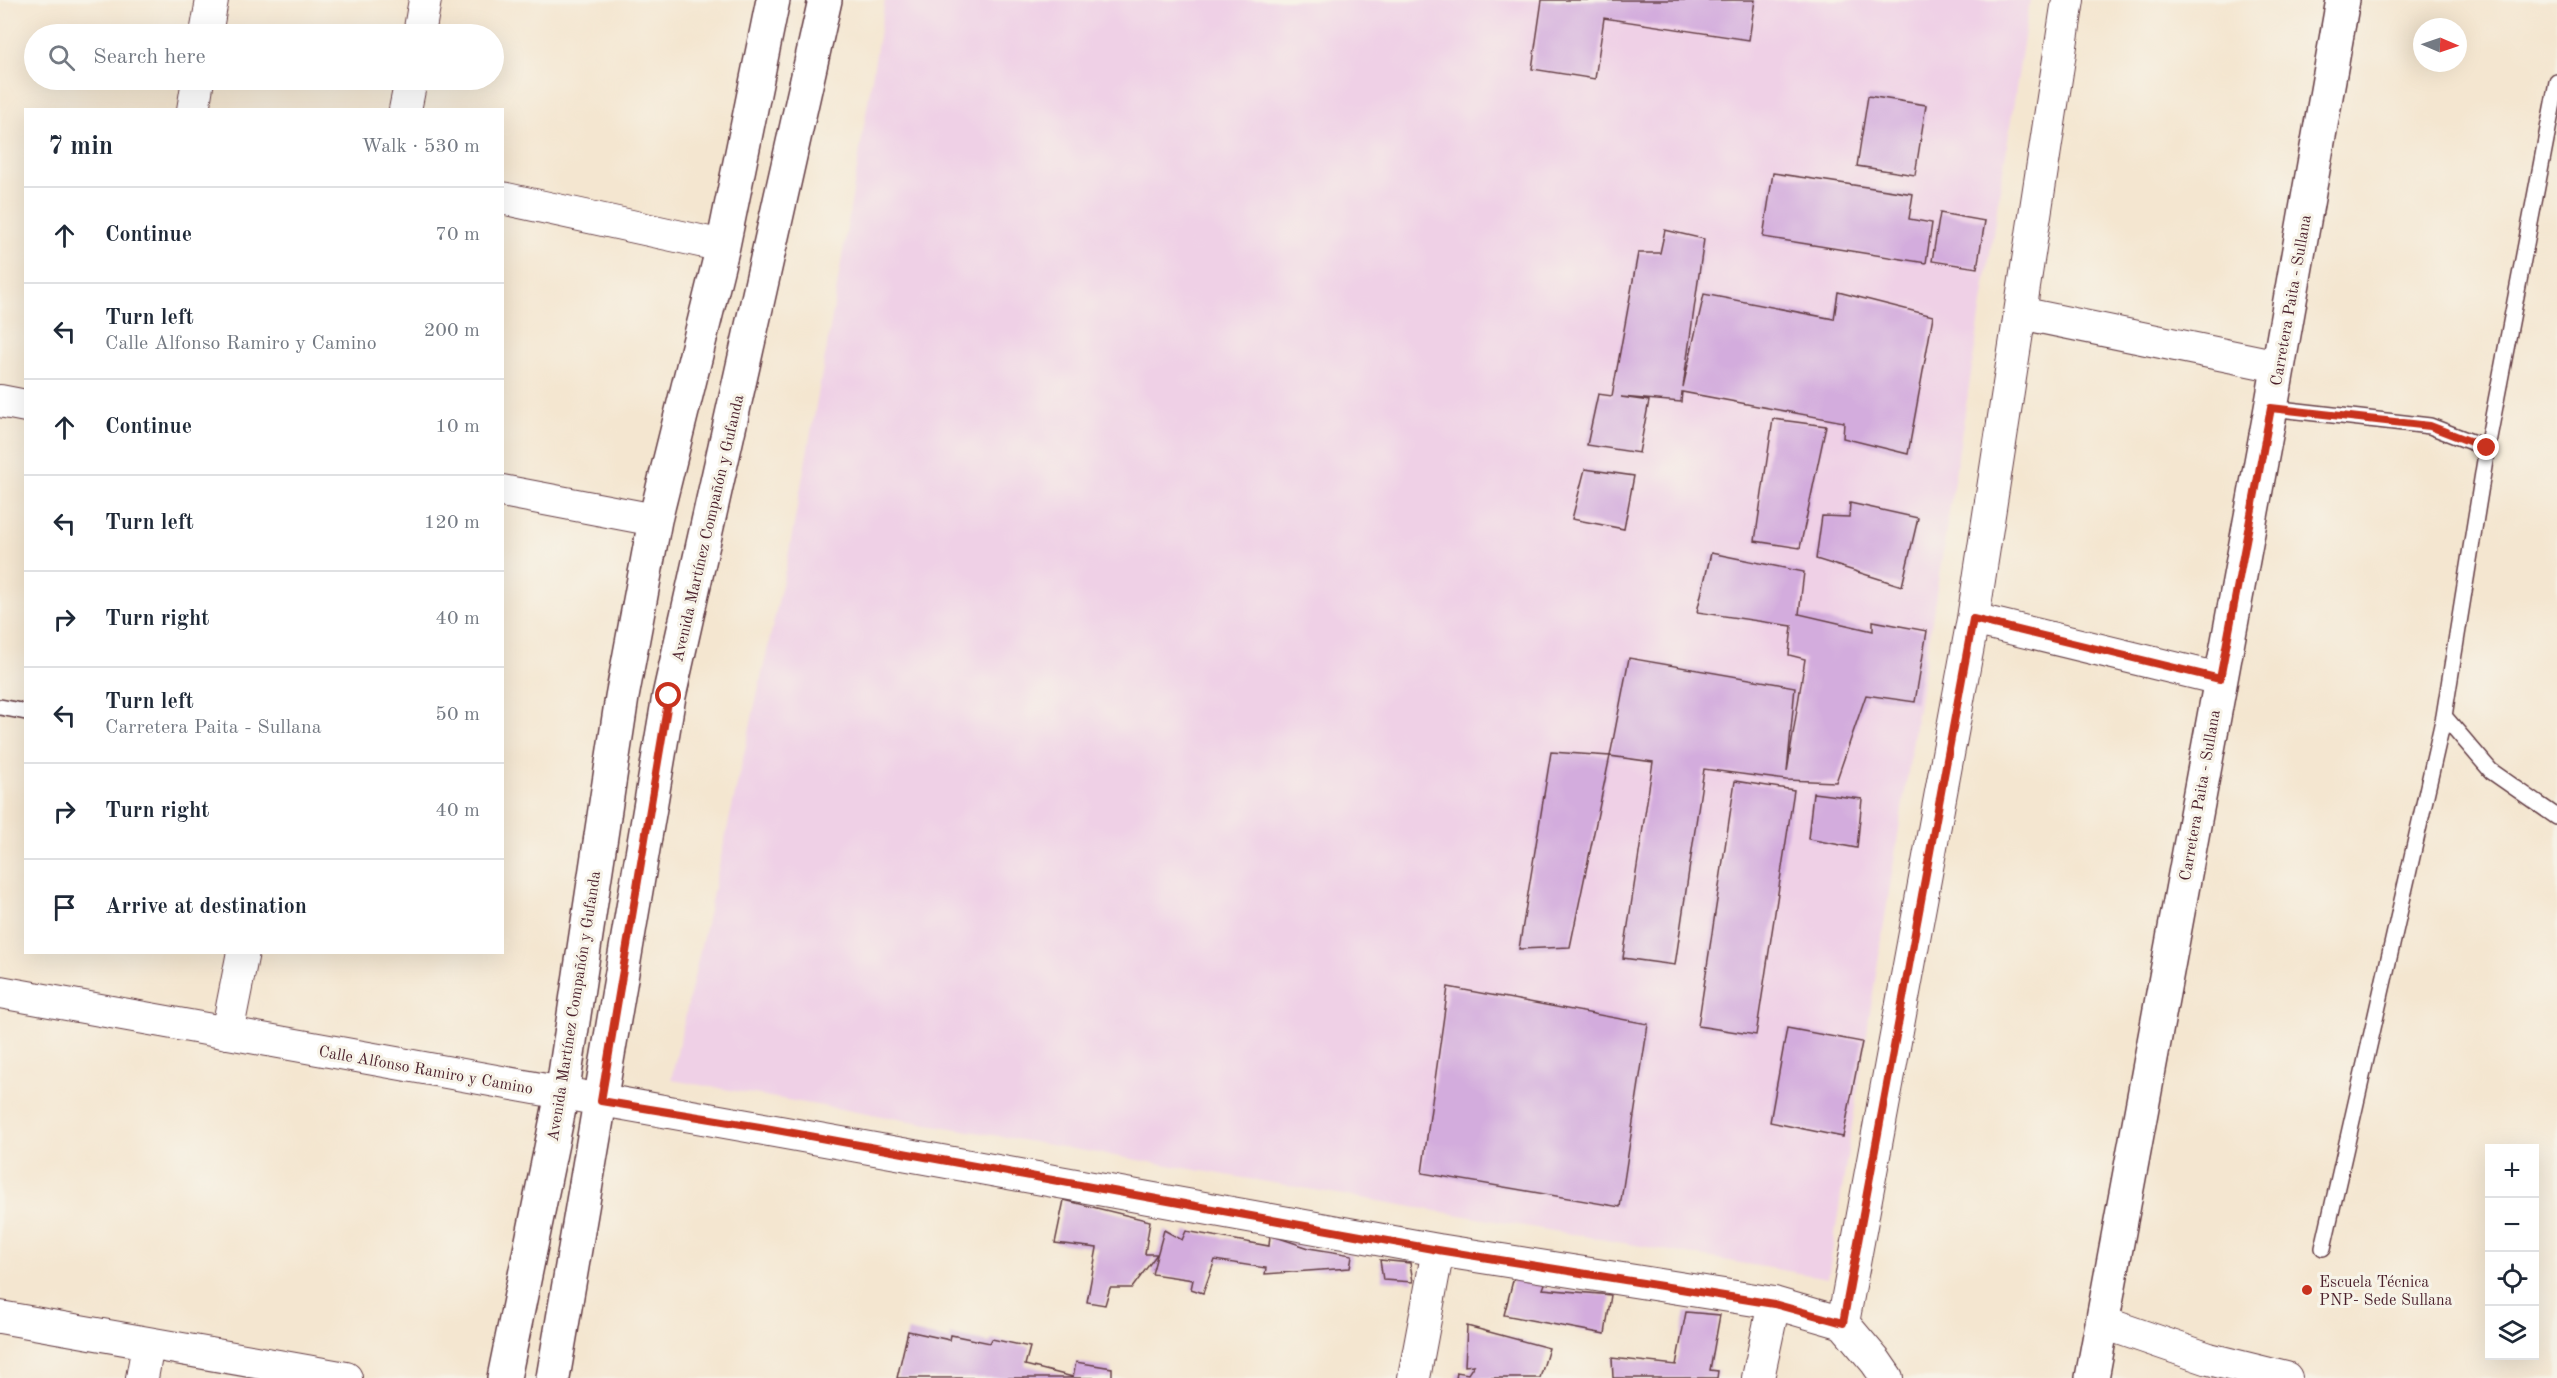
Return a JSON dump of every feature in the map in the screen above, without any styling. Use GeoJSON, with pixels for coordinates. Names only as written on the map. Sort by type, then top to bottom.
{"type":"FeatureCollection","features":[{"type":"Feature","properties":{"kind":"street"},"geometry":{"type":"LineString","coordinates":[[208,24],[212,0]]}},
{"type":"Feature","properties":{"kind":"street"},"geometry":{"type":"LineString","coordinates":[[421,24],[425,0]]}},
{"type":"Feature","properties":{"kind":"street","name":"Avenida Martínez Compañón y Gufanda"},"geometry":{"type":"LineString","coordinates":[[504,1378],[562,1094],[621,697],[655,520],[723,246],[773,0]]}},
{"type":"Feature","properties":{"kind":"street","name":"Avenida Martínez Compañón y Gufanda"},"geometry":{"type":"LineString","coordinates":[[553,1378],[669,696],[825,0]]}},
{"type":"Feature","properties":{"kind":"street"},"geometry":{"type":"LineString","coordinates":[[1887,1378],[1843,1323],[1973,619],[2068,0]]}},
{"type":"Feature","properties":{"kind":"street","name":"Carretera Paita - Sullana"},"geometry":{"type":"LineString","coordinates":[[2092,1378],[2104,1323],[2271,408],[2343,0]]}},
{"type":"Feature","properties":{"kind":"street"},"geometry":{"type":"LineString","coordinates":[[193,108],[196,90]]}},
{"type":"Feature","properties":{"kind":"street"},"geometry":{"type":"LineString","coordinates":[[405,108],[409,90]]}},
{"type":"Feature","properties":{"kind":"street"},"geometry":{"type":"LineString","coordinates":[[504,198],[723,246]]}},
{"type":"Feature","properties":{"kind":"street"},"geometry":{"type":"LineString","coordinates":[[2020,313],[2278,366]]}},
{"type":"Feature","properties":{"kind":"street"},"geometry":{"type":"LineString","coordinates":[[0,401],[24,406]]}},
{"type":"Feature","properties":{"kind":"street"},"geometry":{"type":"LineString","coordinates":[[504,491],[655,520]]}},
{"type":"Feature","properties":{"kind":"street"},"geometry":{"type":"LineString","coordinates":[[1973,619],[2220,679]]}},
{"type":"Feature","properties":{"kind":"street"},"geometry":{"type":"LineString","coordinates":[[227,1033],[243,954]]}},
{"type":"Feature","properties":{"kind":"street","name":"Calle Alfonso Ramiro y Camino"},"geometry":{"type":"LineString","coordinates":[[0,992],[1438,1250],[1774,1304],[1843,1323]]}},
{"type":"Feature","properties":{"kind":"street"},"geometry":{"type":"LineString","coordinates":[[1414,1378],[1438,1250]]}},
{"type":"Feature","properties":{"kind":"street"},"geometry":{"type":"LineString","coordinates":[[1758,1378],[1774,1304]]}},
{"type":"Feature","properties":{"kind":"street"},"geometry":{"type":"LineString","coordinates":[[0,1317],[148,1345],[346,1378]]}},
{"type":"Feature","properties":{"kind":"street"},"geometry":{"type":"LineString","coordinates":[[2104,1323],[2209,1359],[2286,1378]]}},
{"type":"Feature","properties":{"kind":"street"},"geometry":{"type":"LineString","coordinates":[[142,1378],[148,1345]]}},
{"type":"Feature","properties":{"kind":"lane"},"geometry":{"type":"LineString","coordinates":[[2323,1248],[2444,716],[2487,448],[2557,82]]}},
{"type":"Feature","properties":{"kind":"lane"},"geometry":{"type":"LineString","coordinates":[[2271,408],[2430,426],[2487,448]]}},
{"type":"Feature","properties":{"kind":"lane"},"geometry":{"type":"LineString","coordinates":[[0,707],[24,712]]}},
{"type":"Feature","properties":{"kind":"lane"},"geometry":{"type":"LineString","coordinates":[[2444,716],[2491,771],[2557,817]]}},
{"type":"Feature","properties":{"kind":"shaded area"},"geometry":{"type":"Polygon","coordinates":[[[885,0],[2030,0],[1828,1278],[671,1080],[787,562],[829,335],[885,0]]]}},
{"type":"Feature","properties":{"kind":"building"},"geometry":{"type":"Polygon","coordinates":[[[1542,0],[1755,0],[1749,40],[1604,18],[1595,79],[1532,69],[1542,0]]]}},
{"type":"Feature","properties":{"kind":"building"},"geometry":{"type":"Polygon","coordinates":[[[1868,96],[1926,105],[1915,175],[1857,166],[1868,96]]]}},
{"type":"Feature","properties":{"kind":"building"},"geometry":{"type":"Polygon","coordinates":[[[1773,173],[1913,194],[1909,219],[1932,223],[1926,263],[1763,237],[1773,173]]]}},
{"type":"Feature","properties":{"kind":"building"},"geometry":{"type":"Polygon","coordinates":[[[1940,213],[1985,221],[1977,268],[1932,261],[1940,213]]]}},
{"type":"Feature","properties":{"kind":"building"},"geometry":{"type":"Polygon","coordinates":[[[1665,230],[1704,239],[1683,387],[1704,294],[1834,319],[1838,292],[1933,316],[1908,454],[1843,438],[1844,422],[1682,392],[1681,402],[1621,397],[1649,401],[1639,453],[1587,445],[1598,394],[1612,396],[1638,253],[1660,253],[1665,230]]]}},
{"type":"Feature","properties":{"kind":"building"},"geometry":{"type":"Polygon","coordinates":[[[1773,419],[1826,426],[1800,548],[1755,541],[1773,419]]]}},
{"type":"Feature","properties":{"kind":"building"},"geometry":{"type":"Polygon","coordinates":[[[1585,469],[1634,476],[1624,529],[1572,519],[1585,469]]]}},
{"type":"Feature","properties":{"kind":"building"},"geometry":{"type":"Polygon","coordinates":[[[1850,503],[1918,518],[1902,586],[1816,559],[1822,516],[1849,517],[1850,503]]]}},
{"type":"Feature","properties":{"kind":"building"},"geometry":{"type":"Polygon","coordinates":[[[1711,553],[1804,572],[1799,614],[1873,631],[1873,621],[1927,631],[1915,702],[1866,695],[1836,782],[1786,780],[1704,769],[1675,965],[1623,958],[1653,762],[1610,756],[1629,658],[1795,687],[1787,772],[1805,659],[1789,655],[1792,626],[1697,612],[1711,553]]]}},
{"type":"Feature","properties":{"kind":"building"},"geometry":{"type":"Polygon","coordinates":[[[1551,752],[1610,756],[1570,947],[1519,949],[1551,752]]]}},
{"type":"Feature","properties":{"kind":"building"},"geometry":{"type":"Polygon","coordinates":[[[1735,781],[1794,790],[1756,1035],[1698,1026],[1735,781]]]}},
{"type":"Feature","properties":{"kind":"building"},"geometry":{"type":"Polygon","coordinates":[[[1813,793],[1862,799],[1857,848],[1808,839],[1813,793]]]}},
{"type":"Feature","properties":{"kind":"building"},"geometry":{"type":"Polygon","coordinates":[[[1448,987],[1648,1024],[1620,1207],[1422,1173],[1448,987]]]}},
{"type":"Feature","properties":{"kind":"building"},"geometry":{"type":"Polygon","coordinates":[[[1787,1028],[1862,1042],[1843,1137],[1770,1122],[1787,1028]]]}},
{"type":"Feature","properties":{"kind":"building"},"geometry":{"type":"Polygon","coordinates":[[[1064,1200],[1150,1221],[1145,1254],[1157,1254],[1132,1288],[1110,1288],[1105,1305],[1087,1302],[1097,1248],[1055,1243],[1064,1200]]]}},
{"type":"Feature","properties":{"kind":"building"},"geometry":{"type":"Polygon","coordinates":[[[1164,1230],[1182,1240],[1186,1231],[1269,1246],[1270,1235],[1309,1248],[1352,1255],[1350,1268],[1265,1274],[1266,1268],[1215,1260],[1203,1293],[1191,1289],[1193,1280],[1152,1274],[1164,1230]]]}},
{"type":"Feature","properties":{"kind":"building"},"geometry":{"type":"Polygon","coordinates":[[[1380,1260],[1410,1263],[1413,1282],[1383,1280],[1380,1260]]]}},
{"type":"Feature","properties":{"kind":"building"},"geometry":{"type":"Polygon","coordinates":[[[1551,1268],[1543,1289],[1611,1295],[1605,1334],[1504,1315],[1516,1269],[1551,1268]]]}},
{"type":"Feature","properties":{"kind":"building"},"geometry":{"type":"Polygon","coordinates":[[[1686,1312],[1720,1315],[1710,1370],[1718,1371],[1717,1378],[1613,1378],[1612,1358],[1676,1365],[1686,1312]]]}},
{"type":"Feature","properties":{"kind":"building"},"geometry":{"type":"Polygon","coordinates":[[[1467,1326],[1549,1348],[1540,1378],[1456,1378],[1457,1372],[1468,1374],[1474,1365],[1465,1366],[1467,1326]]]}},
{"type":"Feature","properties":{"kind":"building"},"geometry":{"type":"Polygon","coordinates":[[[908,1331],[950,1340],[951,1335],[990,1343],[992,1339],[1030,1347],[1025,1365],[1073,1377],[1076,1362],[1112,1368],[1112,1378],[897,1378],[908,1331]]]}},
{"type":"Feature","properties":{"kind":"place","name":"Escuela Técnica PNP- Sede Sullana"},"geometry":{"type":"Point","coordinates":[2307,1290]}},
{"type":"Feature","properties":{"kind":"route"},"geometry":{"type":"LineString","coordinates":[[669,696],[601,1101],[760,1127],[1438,1250],[1774,1304],[1843,1323],[1973,619],[2220,679],[2271,408],[2430,426],[2487,448]]}}]}
